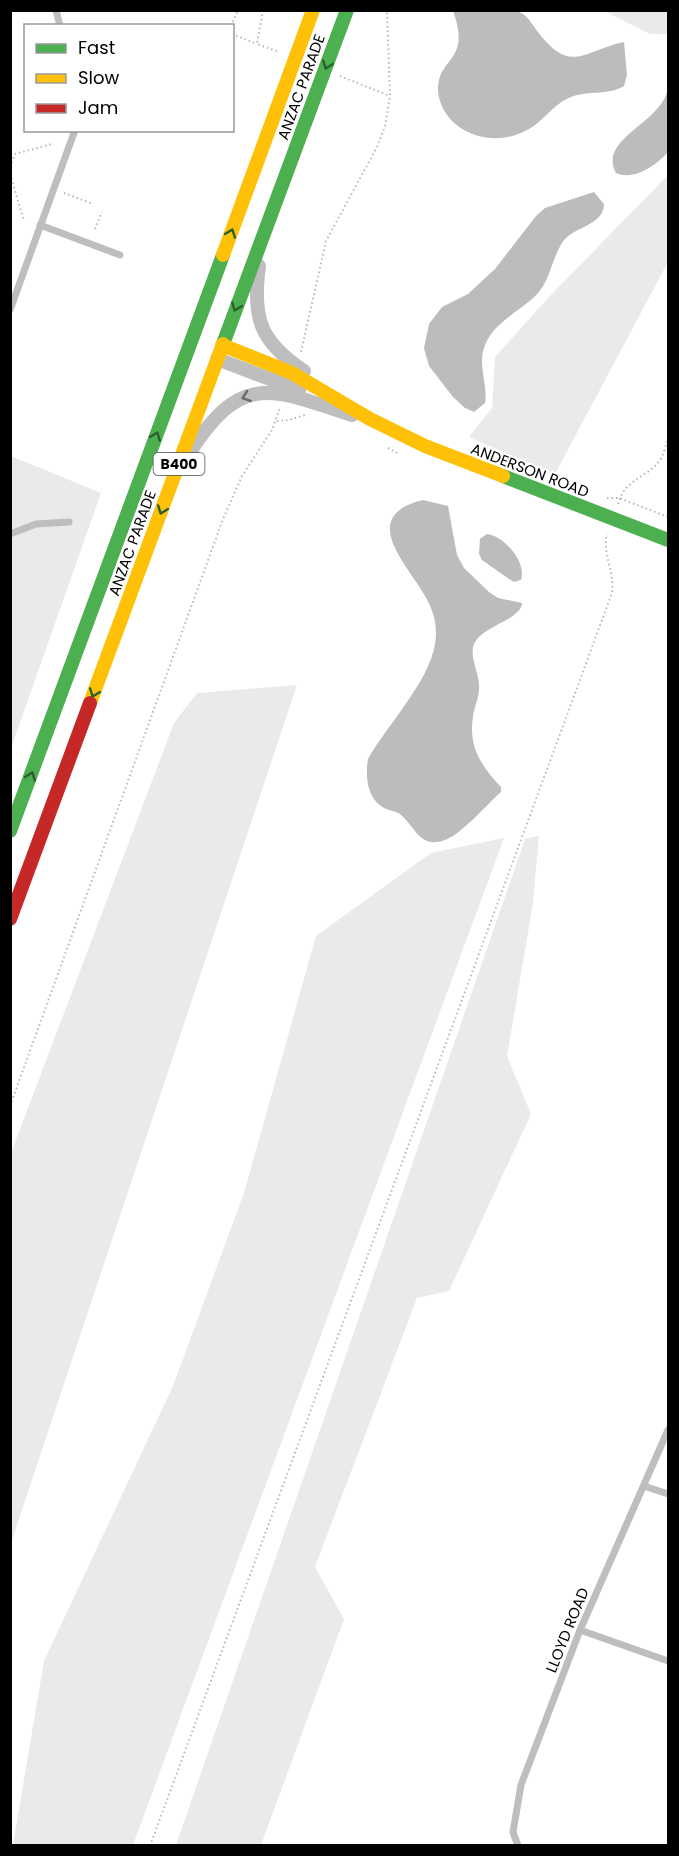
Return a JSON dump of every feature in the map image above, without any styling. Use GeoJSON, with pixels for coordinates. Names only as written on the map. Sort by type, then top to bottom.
{"type":"FeatureCollection","features":[{"type":"Feature","properties":{"kind":"main road","name":"ANZAC PARADE"},"geometry":{"type":"LineString","coordinates":[[10,918],[175,475],[207,348],[313,10]]}},
{"type":"Feature","properties":{"kind":"main road","name":"ANZAC PARADE"},"geometry":{"type":"LineString","coordinates":[[10,831],[207,348],[263,236],[347,10]]}},
{"type":"Feature","properties":{"kind":"main road","name":"ANDERSON ROAD"},"geometry":{"type":"LineString","coordinates":[[376,422],[453,458],[669,540]]}},
{"type":"Feature","properties":{"kind":"street","name":"ANDERSON ROAD"},"geometry":{"type":"LineString","coordinates":[[263,236],[256,292],[258,316],[272,346],[376,422]]}},
{"type":"Feature","properties":{"kind":"street","name":"ANDERSON ROAD"},"geometry":{"type":"LineString","coordinates":[[207,348],[376,422]]}},
{"type":"Feature","properties":{"kind":"street","name":"ANDERSON ROAD"},"geometry":{"type":"LineString","coordinates":[[175,475],[204,430],[227,406],[250,395],[284,393],[376,422]]}},
{"type":"Feature","properties":{"kind":"lane"},"geometry":{"type":"LineString","coordinates":[[10,310],[74,132]]}},
{"type":"Feature","properties":{"kind":"lane"},"geometry":{"type":"LineString","coordinates":[[40,225],[120,255]]}},
{"type":"Feature","properties":{"kind":"lane"},"geometry":{"type":"LineString","coordinates":[[10,534],[46,522],[69,522]]}},
{"type":"Feature","properties":{"kind":"lane","name":"LLOYD ROAD"},"geometry":{"type":"LineString","coordinates":[[518,1845],[513,1832],[521,1785],[580,1630],[669,1430]]}},
{"type":"Feature","properties":{"kind":"lane"},"geometry":{"type":"LineString","coordinates":[[644,1486],[669,1494]]}},
{"type":"Feature","properties":{"kind":"lane"},"geometry":{"type":"LineString","coordinates":[[580,1630],[669,1661]]}},
{"type":"Feature","properties":{"kind":"path"},"geometry":{"type":"LineString","coordinates":[[232,24],[238,10]]}},
{"type":"Feature","properties":{"kind":"path"},"geometry":{"type":"LineString","coordinates":[[296,365],[308,333],[326,241],[377,147],[385,126],[390,96],[387,10]]}},
{"type":"Feature","properties":{"kind":"path"},"geometry":{"type":"LineString","coordinates":[[234,35],[256,44]]}},
{"type":"Feature","properties":{"kind":"path"},"geometry":{"type":"LineString","coordinates":[[10,167],[15,154],[52,144]]}},
{"type":"Feature","properties":{"kind":"path"},"geometry":{"type":"LineString","coordinates":[[10,174],[24,221]]}},
{"type":"Feature","properties":{"kind":"path"},"geometry":{"type":"LineString","coordinates":[[53,189],[93,204]]}},
{"type":"Feature","properties":{"kind":"path"},"geometry":{"type":"LineString","coordinates":[[95,229],[102,212]]}},
{"type":"Feature","properties":{"kind":"path"},"geometry":{"type":"LineString","coordinates":[[10,1106],[223,519],[242,476],[277,421],[284,393]]}},
{"type":"Feature","properties":{"kind":"path"},"geometry":{"type":"LineString","coordinates":[[662,459],[669,439]]}},
{"type":"Feature","properties":{"kind":"path"},"geometry":{"type":"LineString","coordinates":[[150,1845],[612,593]]}},
{"type":"Feature","properties":{"kind":"shaded area"},"geometry":{"type":"Polygon","coordinates":[[[453,11],[522,13],[549,45],[559,53],[569,56],[578,57],[624,42],[627,75],[624,86],[611,91],[578,95],[566,99],[535,125],[516,135],[486,138],[467,132],[447,115],[438,91],[439,80],[459,41],[453,11]]]}},
{"type":"Feature","properties":{"kind":"shaded area"},"geometry":{"type":"Polygon","coordinates":[[[604,11],[668,11],[668,34],[650,34],[604,11]]]}},
{"type":"Feature","properties":{"kind":"shaded area"},"geometry":{"type":"Polygon","coordinates":[[[668,88],[668,152],[645,170],[630,175],[616,173],[613,161],[615,150],[655,111],[664,100],[668,88]]]}},
{"type":"Feature","properties":{"kind":"shaded area"},"geometry":{"type":"Polygon","coordinates":[[[668,175],[668,262],[555,474],[469,437],[492,408],[495,357],[547,299],[668,175]]]}},
{"type":"Feature","properties":{"kind":"shaded area"},"geometry":{"type":"Polygon","coordinates":[[[594,192],[604,204],[603,211],[594,222],[567,237],[558,250],[547,279],[538,293],[504,320],[487,340],[482,355],[485,403],[474,412],[465,408],[453,397],[429,366],[424,348],[429,324],[442,307],[468,294],[495,269],[536,216],[545,208],[594,192]]]}},
{"type":"Feature","properties":{"kind":"shaded area"},"geometry":{"type":"Polygon","coordinates":[[[11,456],[101,493],[11,748],[11,456]]]}},
{"type":"Feature","properties":{"kind":"shaded area"},"geometry":{"type":"Polygon","coordinates":[[[423,500],[448,506],[457,555],[464,568],[498,598],[522,603],[515,614],[479,637],[473,649],[479,689],[473,717],[473,738],[482,764],[501,787],[501,792],[459,832],[437,842],[430,842],[419,836],[399,814],[378,804],[368,786],[367,773],[368,759],[425,673],[435,644],[436,625],[431,607],[399,556],[392,542],[390,529],[393,517],[403,507],[423,500]]]}},
{"type":"Feature","properties":{"kind":"shaded area"},"geometry":{"type":"Polygon","coordinates":[[[487,534],[494,536],[513,551],[521,566],[521,580],[514,582],[482,560],[479,554],[480,539],[487,534]]]}},
{"type":"Feature","properties":{"kind":"shaded area"},"geometry":{"type":"Polygon","coordinates":[[[297,685],[11,1543],[11,1153],[174,723],[197,693],[297,685]]]}},
{"type":"Feature","properties":{"kind":"shaded area"},"geometry":{"type":"Polygon","coordinates":[[[539,836],[533,903],[507,1056],[531,1114],[449,1291],[417,1298],[315,1567],[344,1619],[261,1845],[176,1845],[525,839],[539,836]]]}},
{"type":"Feature","properties":{"kind":"shaded area"},"geometry":{"type":"Polygon","coordinates":[[[504,838],[133,1845],[13,1845],[44,1661],[173,1386],[244,1193],[316,936],[431,853],[504,838]]]}},
{"type":"Feature","properties":{"kind":"traffic: fast"},"geometry":{"type":"LineString","coordinates":[[223,344],[347,10]]}},
{"type":"Feature","properties":{"kind":"traffic: fast"},"geometry":{"type":"LineString","coordinates":[[10,831],[223,255]]}},
{"type":"Feature","properties":{"kind":"traffic: fast"},"geometry":{"type":"LineString","coordinates":[[503,476],[668,540]]}},
{"type":"Feature","properties":{"kind":"traffic: slow"},"geometry":{"type":"LineString","coordinates":[[223,255],[313,10]]}},
{"type":"Feature","properties":{"kind":"traffic: slow"},"geometry":{"type":"LineString","coordinates":[[90,703],[223,344]]}},
{"type":"Feature","properties":{"kind":"traffic: slow"},"geometry":{"type":"LineString","coordinates":[[222,345],[292,373],[370,419],[425,446],[503,476]]}},
{"type":"Feature","properties":{"kind":"traffic: jam"},"geometry":{"type":"LineString","coordinates":[[10,919],[90,703]]}}]}
